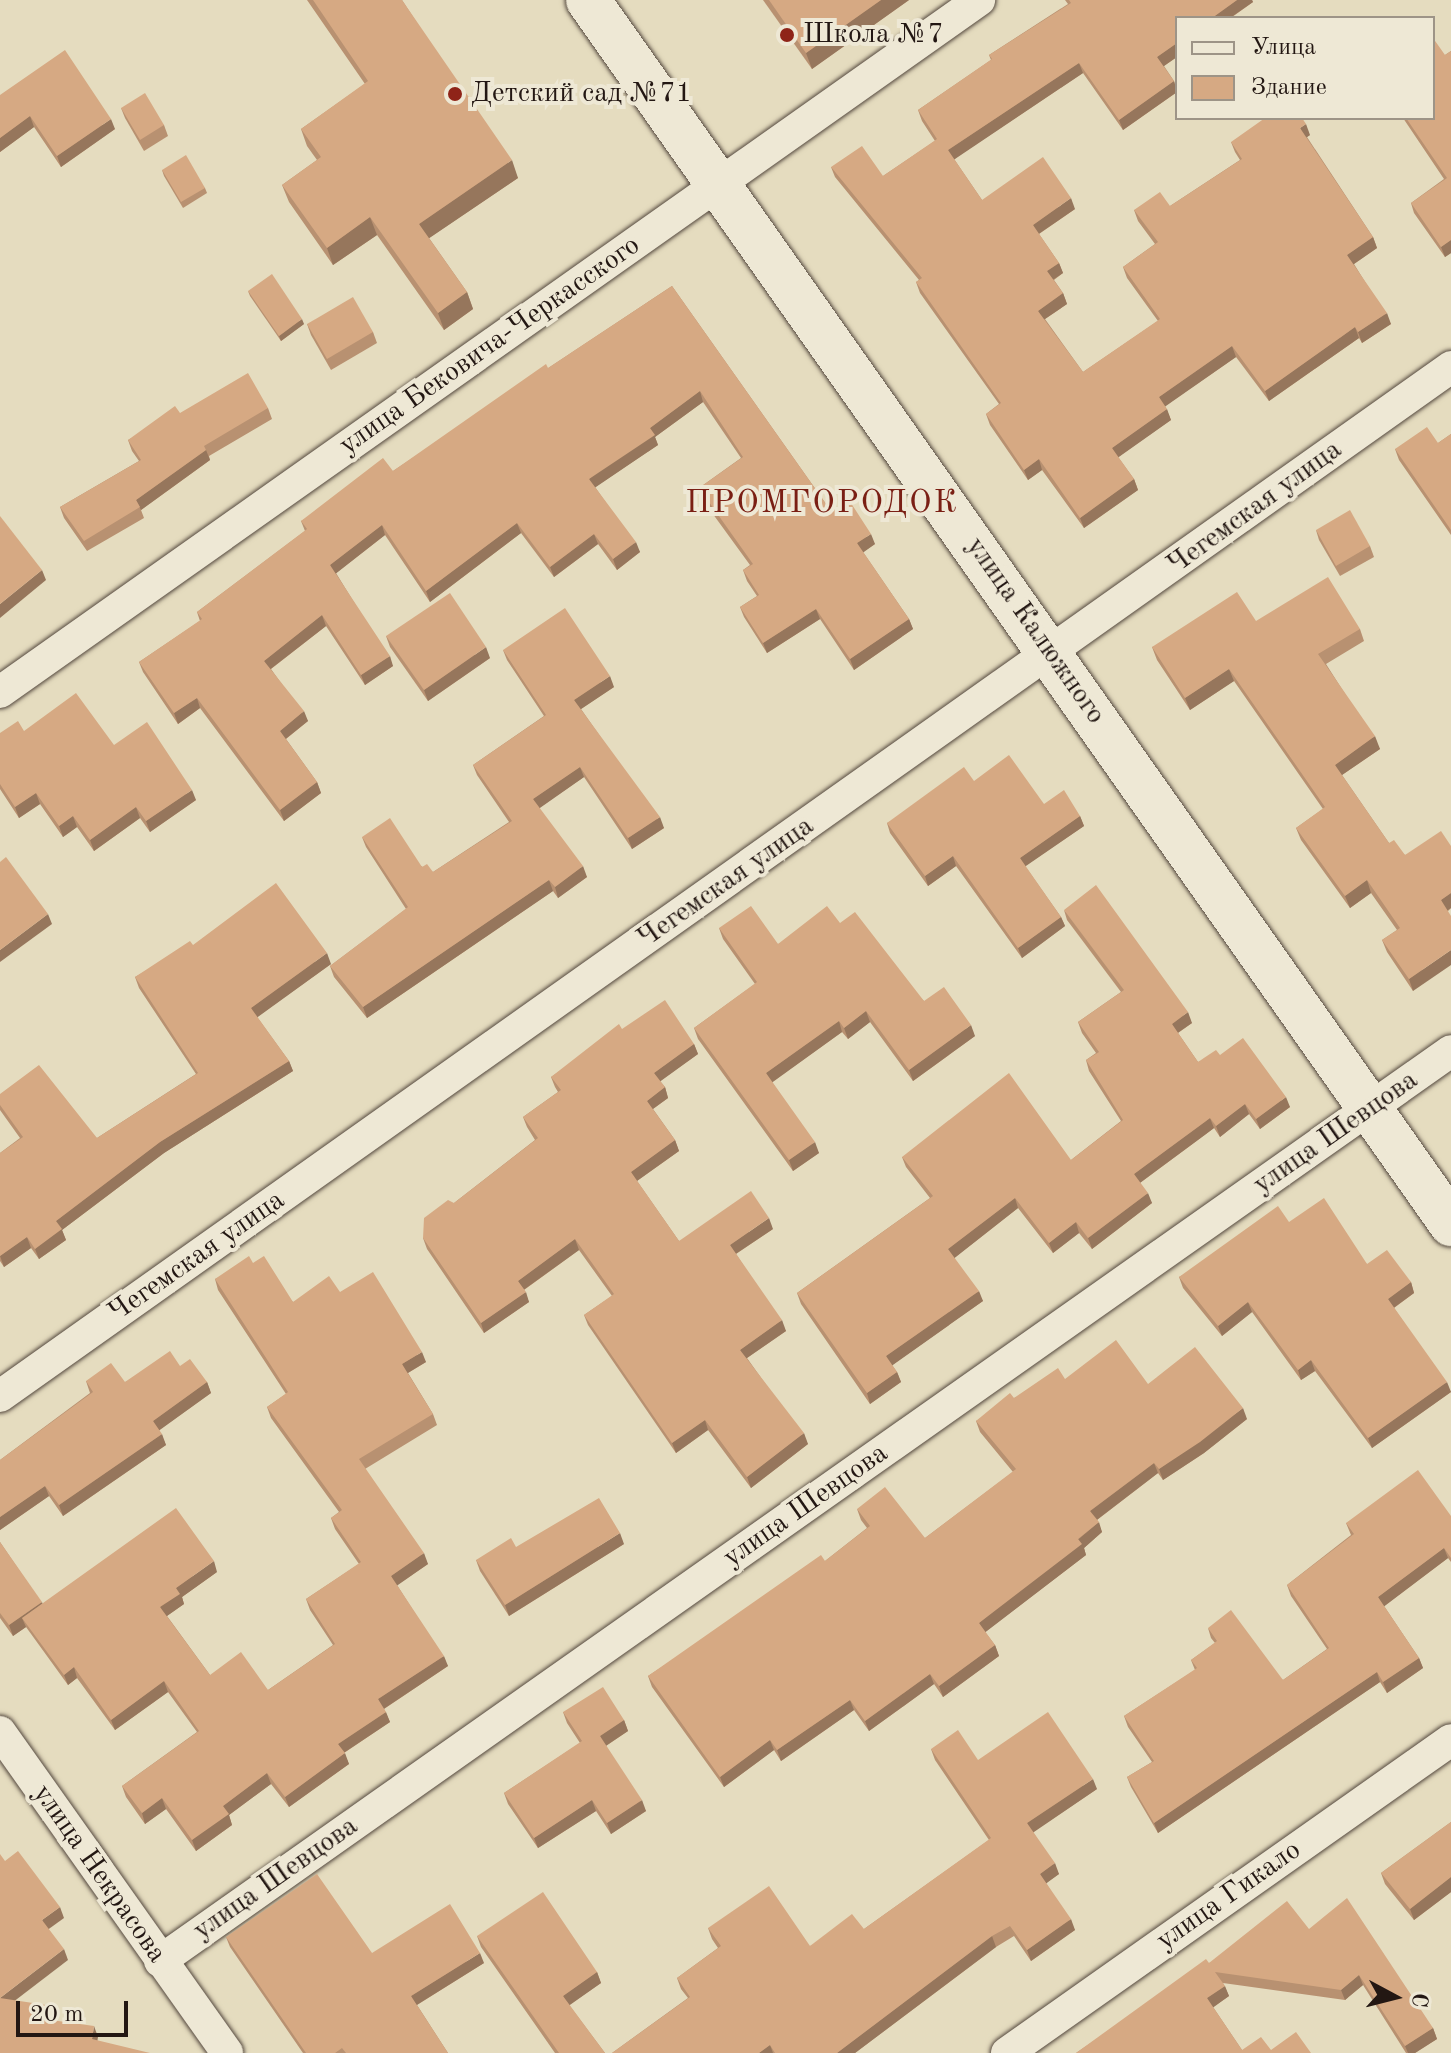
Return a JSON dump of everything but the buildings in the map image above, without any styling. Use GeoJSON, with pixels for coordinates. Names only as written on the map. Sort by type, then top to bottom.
{"type":"FeatureCollection","features":[{"type":"Feature","properties":{"kind":"street","name":"улица Калюжного"},"geometry":{"type":"LineString","coordinates":[[588,0],[1052,653],[1451,1224]]}},
{"type":"Feature","properties":{"kind":"street","name":"улица Бековича-Черкасского"},"geometry":{"type":"LineString","coordinates":[[0,692],[979,0]]}},
{"type":"Feature","properties":{"kind":"street","name":"Чегемская улица"},"geometry":{"type":"LineString","coordinates":[[0,1396],[1052,653],[1451,367]]}},
{"type":"Feature","properties":{"kind":"street","name":"улица Шевцова"},"geometry":{"type":"LineString","coordinates":[[160,1961],[1451,1051]]}},
{"type":"Feature","properties":{"kind":"street","name":"улица Некрасова"},"geometry":{"type":"LineString","coordinates":[[0,1732],[227,2053]]}},
{"type":"Feature","properties":{"kind":"street","name":"улица Гикало"},"geometry":{"type":"LineString","coordinates":[[1007,2053],[1451,1740]]}},
{"type":"Feature","properties":{"kind":"place","name":"Школа №7"},"geometry":{"type":"Point","coordinates":[787,35]}},
{"type":"Feature","properties":{"kind":"place","name":"Детский сад №71"},"geometry":{"type":"Point","coordinates":[455,94]}},
{"type":"Feature","properties":{"kind":"district","name":"ПРОМГОРОДОК"},"geometry":{"type":"Point","coordinates":[822,504]}}]}
